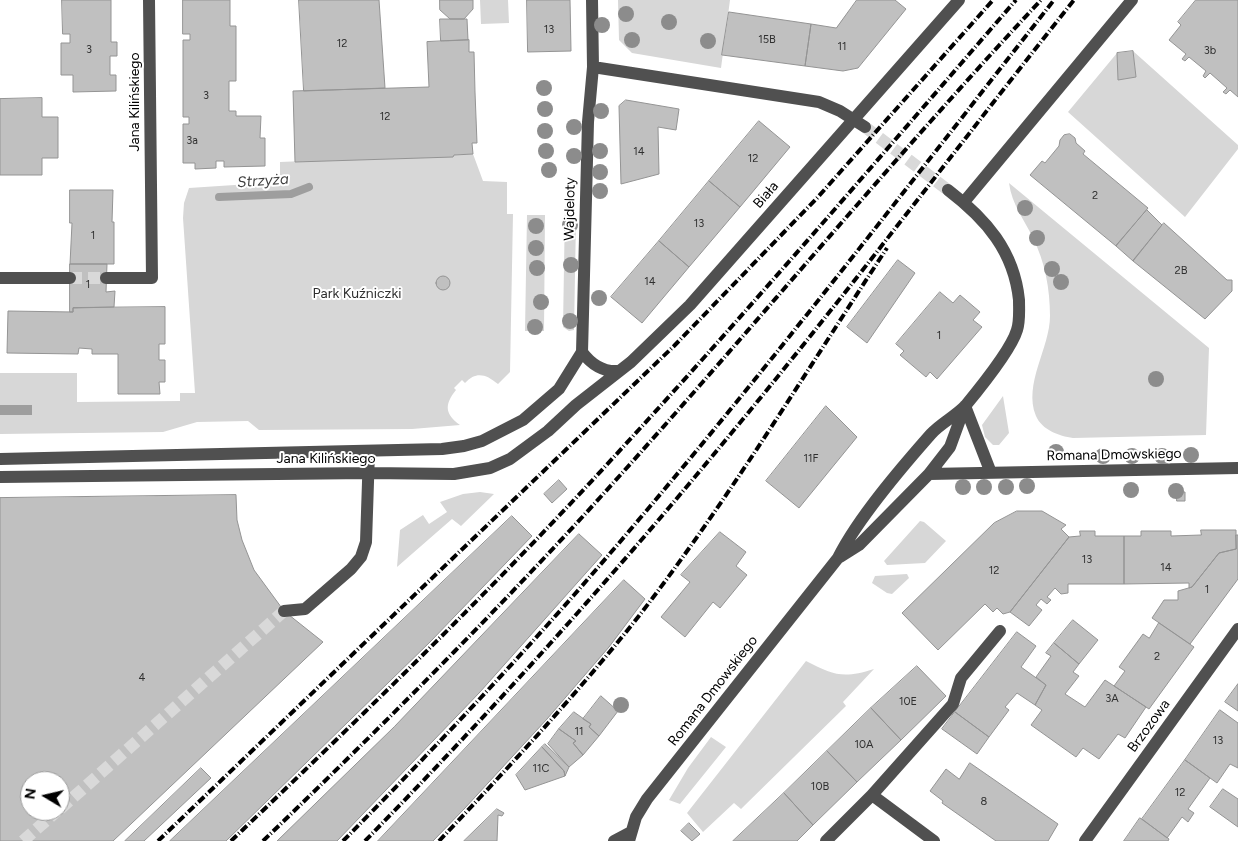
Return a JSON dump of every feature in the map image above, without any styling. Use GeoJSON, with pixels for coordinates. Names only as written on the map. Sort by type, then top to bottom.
{"type":"FeatureCollection","features":[{"type":"Feature","properties":{"kind":"street","name":"Jana Kilińskiego"},"geometry":{"type":"LineString","coordinates":[[106,278],[152,278],[149,0]]}},
{"type":"Feature","properties":{"kind":"street","name":"Wajdeloty"},"geometry":{"type":"LineString","coordinates":[[582,352],[588,122],[593,67],[592,0]]}},
{"type":"Feature","properties":{"kind":"street","name":"Biała"},"geometry":{"type":"LineString","coordinates":[[618,371],[644,351],[690,305],[959,0]]}},
{"type":"Feature","properties":{"kind":"street"},"geometry":{"type":"LineString","coordinates":[[964,202],[1132,0]]}},
{"type":"Feature","properties":{"kind":"street"},"geometry":{"type":"LineString","coordinates":[[593,67],[819,102],[854,118],[865,127]]}},
{"type":"Feature","properties":{"kind":"street","name":"Romana Dmowskiego"},"geometry":{"type":"LineString","coordinates":[[614,841],[630,836],[647,799],[838,558],[848,538],[933,432],[965,406],[1006,352],[1017,331],[1020,313],[1017,279],[1002,244],[986,222],[948,190]]}},
{"type":"Feature","properties":{"kind":"street"},"geometry":{"type":"LineString","coordinates":[[0,278],[70,278]]}},
{"type":"Feature","properties":{"kind":"street","name":"Jana Kilińskiego"},"geometry":{"type":"LineString","coordinates":[[0,459],[369,452],[464,446],[505,431],[530,415],[558,389],[582,352]]}},
{"type":"Feature","properties":{"kind":"street"},"geometry":{"type":"LineString","coordinates":[[582,352],[588,360],[602,369],[618,371]]}},
{"type":"Feature","properties":{"kind":"street","name":"Jana Kilińskiego"},"geometry":{"type":"LineString","coordinates":[[0,477],[369,473],[454,474],[490,468],[526,448],[618,371]]}},
{"type":"Feature","properties":{"kind":"street"},"geometry":{"type":"LineString","coordinates":[[965,406],[991,473]]}},
{"type":"Feature","properties":{"kind":"street","name":"Romana Dmowskiego"},"geometry":{"type":"LineString","coordinates":[[838,558],[859,545],[928,474],[950,447],[965,406]]}},
{"type":"Feature","properties":{"kind":"street"},"geometry":{"type":"LineString","coordinates":[[284,612],[305,609],[351,569],[361,557],[366,542],[369,452]]}},
{"type":"Feature","properties":{"kind":"street","name":"Romana Dmowskiego"},"geometry":{"type":"LineString","coordinates":[[928,474],[1238,468]]}},
{"type":"Feature","properties":{"kind":"street","name":"Brzozowa"},"geometry":{"type":"LineString","coordinates":[[1085,841],[1238,629]]}},
{"type":"Feature","properties":{"kind":"street"},"geometry":{"type":"LineString","coordinates":[[826,841],[872,795],[953,704],[961,678],[1000,631]]}},
{"type":"Feature","properties":{"kind":"street"},"geometry":{"type":"LineString","coordinates":[[872,795],[934,841]]}},
{"type":"Feature","properties":{"kind":"green space"},"geometry":{"type":"Polygon","coordinates":[[[480,0],[508,0],[509,23],[481,24],[480,0]]]}},
{"type":"Feature","properties":{"kind":"green space"},"geometry":{"type":"Polygon","coordinates":[[[618,0],[730,0],[721,68],[632,53],[619,40],[618,0]]]}},
{"type":"Feature","properties":{"kind":"green space"},"geometry":{"type":"Polygon","coordinates":[[[1133,51],[1238,145],[1238,149],[1185,217],[1068,112],[1117,53],[1118,80],[1136,77],[1133,51]]]}},
{"type":"Feature","properties":{"kind":"green space","name":"Park Kuźniczki"},"geometry":{"type":"Polygon","coordinates":[[[473,154],[483,181],[507,182],[507,214],[513,214],[510,372],[498,384],[485,376],[477,375],[465,383],[462,380],[454,388],[456,390],[449,400],[448,409],[451,417],[460,425],[412,429],[259,430],[248,421],[197,422],[163,432],[0,434],[0,415],[32,414],[32,405],[0,405],[0,373],[77,373],[77,402],[180,401],[180,393],[195,393],[183,218],[184,203],[189,188],[280,182],[280,162],[473,154]]]}},
{"type":"Feature","properties":{"kind":"green space"},"geometry":{"type":"Polygon","coordinates":[[[1009,183],[1209,348],[1206,435],[1073,438],[1052,432],[1042,425],[1036,416],[1033,404],[1033,391],[1049,328],[1050,306],[1048,286],[1041,257],[1016,205],[1009,183]]]}},
{"type":"Feature","properties":{"kind":"green space"},"geometry":{"type":"Polygon","coordinates":[[[565,206],[576,220],[574,330],[569,331],[563,327],[565,206]]]}},
{"type":"Feature","properties":{"kind":"green space"},"geometry":{"type":"Polygon","coordinates":[[[527,215],[545,215],[544,331],[525,331],[527,215]]]}},
{"type":"Feature","properties":{"kind":"green space"},"geometry":{"type":"Polygon","coordinates":[[[1003,396],[1009,433],[999,445],[993,445],[985,437],[982,425],[1003,396]]]}},
{"type":"Feature","properties":{"kind":"green space"},"geometry":{"type":"Polygon","coordinates":[[[480,492],[494,494],[461,526],[452,519],[397,567],[400,530],[423,515],[429,524],[447,512],[440,502],[463,494],[480,492]]]}},
{"type":"Feature","properties":{"kind":"green space"},"geometry":{"type":"Polygon","coordinates":[[[920,521],[924,522],[946,541],[925,563],[887,565],[884,561],[920,521]]]}},
{"type":"Feature","properties":{"kind":"green space"},"geometry":{"type":"Polygon","coordinates":[[[907,574],[909,578],[892,594],[887,593],[872,583],[875,576],[907,574]]]}},
{"type":"Feature","properties":{"kind":"green space"},"geometry":{"type":"Polygon","coordinates":[[[806,661],[824,670],[846,675],[874,669],[843,702],[846,706],[741,809],[734,803],[703,832],[687,813],[806,661]]]}},
{"type":"Feature","properties":{"kind":"green space"},"geometry":{"type":"Polygon","coordinates":[[[711,737],[726,747],[680,804],[669,800],[688,768],[711,737]]]}},
{"type":"Feature","properties":{"kind":"shaded area"},"geometry":{"type":"Polygon","coordinates":[[[0,405],[32,405],[32,415],[0,415],[0,405]]]}},
{"type":"Feature","properties":{"kind":"building"},"geometry":{"type":"Polygon","coordinates":[[[62,0],[111,0],[111,42],[117,42],[117,56],[110,56],[110,75],[116,75],[116,91],[73,92],[73,75],[61,75],[61,43],[70,43],[70,34],[63,34],[62,0]]]}},
{"type":"Feature","properties":{"kind":"building"},"geometry":{"type":"Polygon","coordinates":[[[183,0],[230,0],[230,26],[236,26],[236,81],[229,81],[229,111],[236,111],[236,116],[261,116],[260,138],[265,138],[265,166],[224,167],[224,161],[216,161],[216,168],[195,169],[195,163],[183,163],[183,124],[189,124],[189,117],[183,117],[183,40],[190,40],[190,34],[183,34],[183,0]]]}},
{"type":"Feature","properties":{"kind":"building"},"geometry":{"type":"Polygon","coordinates":[[[299,0],[379,0],[385,88],[304,91],[299,0]]]}},
{"type":"Feature","properties":{"kind":"building"},"geometry":{"type":"Polygon","coordinates":[[[440,0],[473,0],[473,9],[464,19],[450,19],[440,10],[440,0]]]}},
{"type":"Feature","properties":{"kind":"building"},"geometry":{"type":"Polygon","coordinates":[[[527,0],[570,0],[571,51],[528,52],[527,0]]]}},
{"type":"Feature","properties":{"kind":"building"},"geometry":{"type":"Polygon","coordinates":[[[857,0],[895,0],[906,9],[858,68],[843,71],[805,66],[811,24],[836,28],[857,0]]]}},
{"type":"Feature","properties":{"kind":"building"},"geometry":{"type":"Polygon","coordinates":[[[1196,0],[1238,0],[1238,97],[1230,90],[1226,94],[1223,92],[1227,88],[1210,73],[1205,78],[1203,76],[1206,71],[1189,57],[1185,61],[1182,59],[1186,54],[1169,40],[1181,25],[1178,22],[1196,0]]]}},
{"type":"Feature","properties":{"kind":"building"},"geometry":{"type":"Polygon","coordinates":[[[729,12],[811,24],[805,66],[722,55],[729,12]]]}},
{"type":"Feature","properties":{"kind":"building"},"geometry":{"type":"Polygon","coordinates":[[[440,19],[467,19],[468,40],[441,41],[440,19]]]}},
{"type":"Feature","properties":{"kind":"building"},"geometry":{"type":"Polygon","coordinates":[[[469,40],[469,52],[474,52],[477,143],[472,143],[473,154],[454,155],[453,157],[295,162],[293,91],[429,87],[427,42],[469,40]]]}},
{"type":"Feature","properties":{"kind":"building"},"geometry":{"type":"Polygon","coordinates":[[[1133,51],[1136,77],[1118,80],[1117,53],[1133,51]]]}},
{"type":"Feature","properties":{"kind":"building"},"geometry":{"type":"Polygon","coordinates":[[[42,98],[42,117],[58,117],[58,158],[42,158],[42,175],[0,175],[0,99],[42,98]]]}},
{"type":"Feature","properties":{"kind":"building"},"geometry":{"type":"Polygon","coordinates":[[[626,100],[679,109],[676,130],[658,127],[659,174],[621,184],[619,106],[626,100]]]}},
{"type":"Feature","properties":{"kind":"building"},"geometry":{"type":"Polygon","coordinates":[[[759,121],[790,147],[740,207],[709,181],[759,121]]]}},
{"type":"Feature","properties":{"kind":"building"},"geometry":{"type":"Polygon","coordinates":[[[1070,134],[1085,151],[1083,154],[1148,208],[1116,246],[1030,175],[1042,161],[1045,163],[1059,146],[1060,140],[1064,135],[1070,134]]]}},
{"type":"Feature","properties":{"kind":"building"},"geometry":{"type":"Polygon","coordinates":[[[709,181],[740,207],[689,267],[659,241],[709,181]]]}},
{"type":"Feature","properties":{"kind":"building"},"geometry":{"type":"Polygon","coordinates":[[[70,190],[113,190],[114,264],[70,264],[72,223],[70,223],[70,190]]]}},
{"type":"Feature","properties":{"kind":"building"},"geometry":{"type":"Polygon","coordinates":[[[1147,210],[1162,225],[1133,261],[1116,246],[1147,210]]]}},
{"type":"Feature","properties":{"kind":"building"},"geometry":{"type":"Polygon","coordinates":[[[1164,223],[1227,280],[1232,280],[1232,291],[1205,319],[1133,261],[1164,223]]]}},
{"type":"Feature","properties":{"kind":"building"},"geometry":{"type":"Polygon","coordinates":[[[659,241],[689,267],[642,323],[611,297],[659,241]]]}},
{"type":"Feature","properties":{"kind":"building"},"geometry":{"type":"Polygon","coordinates":[[[898,260],[915,273],[867,343],[847,327],[898,260]]]}},
{"type":"Feature","properties":{"kind":"building"},"geometry":{"type":"Polygon","coordinates":[[[70,264],[107,264],[106,292],[115,291],[114,307],[73,308],[73,312],[70,312],[70,264]]]}},
{"type":"Feature","properties":{"kind":"building"},"geometry":{"type":"Polygon","coordinates":[[[443,276],[448,278],[450,283],[448,288],[443,290],[438,288],[436,283],[438,278],[443,276]]]}},
{"type":"Feature","properties":{"kind":"building"},"geometry":{"type":"Polygon","coordinates":[[[940,292],[953,303],[960,295],[980,312],[973,320],[982,327],[937,379],[930,372],[926,377],[900,355],[904,351],[896,344],[940,292]]]}},
{"type":"Feature","properties":{"kind":"building"},"geometry":{"type":"Polygon","coordinates":[[[165,307],[165,344],[159,344],[159,360],[165,360],[165,382],[159,382],[160,394],[118,394],[118,354],[92,354],[92,349],[79,348],[78,354],[7,353],[8,311],[73,312],[73,308],[165,307]]]}},
{"type":"Feature","properties":{"kind":"building"},"geometry":{"type":"Polygon","coordinates":[[[826,406],[857,437],[799,508],[766,481],[826,406]]]}},
{"type":"Feature","properties":{"kind":"building"},"geometry":{"type":"Polygon","coordinates":[[[559,480],[567,489],[552,503],[544,494],[559,480]]]}},
{"type":"Feature","properties":{"kind":"building"},"geometry":{"type":"Polygon","coordinates":[[[1177,492],[1185,492],[1185,501],[1177,501],[1177,492]]]}},
{"type":"Feature","properties":{"kind":"building"},"geometry":{"type":"Polygon","coordinates":[[[236,495],[237,520],[242,540],[254,570],[284,611],[323,642],[113,841],[0,841],[0,498],[236,495]]]}},
{"type":"Feature","properties":{"kind":"building"},"geometry":{"type":"Polygon","coordinates":[[[1017,511],[1042,511],[1066,525],[1061,529],[1069,537],[1010,612],[1003,614],[997,608],[993,612],[985,604],[938,650],[902,613],[994,523],[1017,511]]]}},
{"type":"Feature","properties":{"kind":"building"},"geometry":{"type":"Polygon","coordinates":[[[512,516],[532,536],[431,641],[226,841],[170,841],[512,516]]]}},
{"type":"Feature","properties":{"kind":"building"},"geometry":{"type":"Polygon","coordinates":[[[1201,530],[1236,530],[1236,549],[1219,553],[1192,587],[1189,588],[1189,583],[1124,584],[1124,536],[1141,536],[1141,531],[1171,531],[1171,536],[1201,535],[1201,530]]]}},
{"type":"Feature","properties":{"kind":"building"},"geometry":{"type":"Polygon","coordinates":[[[1080,531],[1095,531],[1095,536],[1124,536],[1124,584],[1068,584],[1068,593],[1061,594],[1055,588],[1047,597],[1051,600],[1047,604],[1041,599],[1036,605],[1042,610],[1029,626],[1010,612],[1069,537],[1080,536],[1080,531]]]}},
{"type":"Feature","properties":{"kind":"building"},"geometry":{"type":"Polygon","coordinates":[[[720,532],[746,552],[736,566],[747,575],[720,608],[713,602],[685,637],[661,617],[690,582],[681,575],[720,532]]]}},
{"type":"Feature","properties":{"kind":"building"},"geometry":{"type":"Polygon","coordinates":[[[579,534],[602,555],[480,692],[337,841],[277,841],[394,727],[579,534]]]}},
{"type":"Feature","properties":{"kind":"building"},"geometry":{"type":"Polygon","coordinates":[[[1236,535],[1238,535],[1238,579],[1190,644],[1152,618],[1164,600],[1178,600],[1178,591],[1192,587],[1219,553],[1236,549],[1236,535]]]}},
{"type":"Feature","properties":{"kind":"building"},"geometry":{"type":"Polygon","coordinates":[[[624,580],[645,599],[609,647],[547,719],[465,808],[433,841],[378,841],[624,580]]]}},
{"type":"Feature","properties":{"kind":"building"},"geometry":{"type":"Polygon","coordinates":[[[1073,620],[1098,640],[1079,664],[1054,643],[1073,620]]]}},
{"type":"Feature","properties":{"kind":"building"},"geometry":{"type":"Polygon","coordinates":[[[1159,623],[1194,647],[1149,709],[1114,686],[1125,671],[1119,667],[1143,634],[1149,638],[1159,623]]]}},
{"type":"Feature","properties":{"kind":"building"},"geometry":{"type":"Polygon","coordinates":[[[1017,632],[1036,646],[1021,667],[1046,685],[1035,705],[1017,693],[1005,707],[1009,710],[989,737],[955,712],[1017,632]]]}},
{"type":"Feature","properties":{"kind":"building"},"geometry":{"type":"Polygon","coordinates":[[[1054,643],[1079,664],[1073,672],[1079,676],[1065,694],[1085,707],[1105,680],[1146,707],[1125,738],[1118,734],[1099,759],[1083,748],[1076,757],[1031,725],[1042,710],[1035,705],[1046,685],[1036,677],[1051,656],[1046,653],[1054,643]]]}},
{"type":"Feature","properties":{"kind":"building"},"geometry":{"type":"Polygon","coordinates":[[[917,666],[946,696],[901,740],[871,708],[917,666]]]}},
{"type":"Feature","properties":{"kind":"building"},"geometry":{"type":"Polygon","coordinates":[[[1238,684],[1238,711],[1225,702],[1238,684]]]}},
{"type":"Feature","properties":{"kind":"building"},"geometry":{"type":"Polygon","coordinates":[[[601,696],[618,711],[599,736],[589,727],[591,724],[583,719],[601,696]]]}},
{"type":"Feature","properties":{"kind":"building"},"geometry":{"type":"Polygon","coordinates":[[[871,708],[901,740],[857,782],[827,751],[871,708]]]}},
{"type":"Feature","properties":{"kind":"building"},"geometry":{"type":"Polygon","coordinates":[[[1220,710],[1238,723],[1238,768],[1230,764],[1217,783],[1185,760],[1220,710]]]}},
{"type":"Feature","properties":{"kind":"building"},"geometry":{"type":"Polygon","coordinates":[[[574,712],[591,724],[589,727],[599,736],[583,755],[573,743],[576,741],[559,729],[574,712]]]}},
{"type":"Feature","properties":{"kind":"building"},"geometry":{"type":"Polygon","coordinates":[[[955,712],[989,737],[977,754],[942,729],[955,712]]]}},
{"type":"Feature","properties":{"kind":"building"},"geometry":{"type":"Polygon","coordinates":[[[559,729],[576,741],[573,743],[583,755],[569,767],[548,744],[559,729]]]}},
{"type":"Feature","properties":{"kind":"building"},"geometry":{"type":"Polygon","coordinates":[[[545,744],[569,767],[565,776],[564,771],[542,747],[545,744]]]}},
{"type":"Feature","properties":{"kind":"building"},"geometry":{"type":"Polygon","coordinates":[[[542,747],[564,771],[565,776],[525,790],[516,775],[542,747]]]}},
{"type":"Feature","properties":{"kind":"building"},"geometry":{"type":"Polygon","coordinates":[[[827,751],[857,782],[813,825],[784,793],[827,751]]]}},
{"type":"Feature","properties":{"kind":"building"},"geometry":{"type":"Polygon","coordinates":[[[1185,760],[1210,778],[1188,809],[1194,813],[1188,822],[1182,817],[1167,838],[1142,819],[1185,760]]]}},
{"type":"Feature","properties":{"kind":"building"},"geometry":{"type":"Polygon","coordinates":[[[970,763],[1058,824],[1048,841],[996,841],[942,803],[943,801],[930,791],[946,769],[959,779],[970,763]]]}},
{"type":"Feature","properties":{"kind":"building"},"geometry":{"type":"Polygon","coordinates":[[[201,768],[211,778],[144,841],[125,841],[201,768]]]}},
{"type":"Feature","properties":{"kind":"building"},"geometry":{"type":"Polygon","coordinates":[[[1223,789],[1238,799],[1238,827],[1210,807],[1223,789]]]}},
{"type":"Feature","properties":{"kind":"building"},"geometry":{"type":"Polygon","coordinates":[[[784,793],[813,825],[797,841],[733,841],[784,793]]]}},
{"type":"Feature","properties":{"kind":"building"},"geometry":{"type":"Polygon","coordinates":[[[497,809],[504,813],[502,816],[498,815],[497,841],[464,841],[497,809]]]}},
{"type":"Feature","properties":{"kind":"building"},"geometry":{"type":"Polygon","coordinates":[[[1140,818],[1169,839],[1168,841],[1124,841],[1140,818]]]}},
{"type":"Feature","properties":{"kind":"building"},"geometry":{"type":"Polygon","coordinates":[[[689,823],[700,834],[692,841],[681,831],[689,823]]]}},
{"type":"Feature","properties":{"kind":"waterway","name":"Strzyża"},"geometry":{"type":"LineString","coordinates":[[219,197],[291,194],[309,187]]}},
{"type":"Feature","properties":{"kind":"tunnel"},"geometry":{"type":"LineString","coordinates":[[865,127],[948,190]]}},
{"type":"Feature","properties":{"kind":"tunnel"},"geometry":{"type":"LineString","coordinates":[[70,278],[106,278]]}},
{"type":"Feature","properties":{"kind":"tunnel"},"geometry":{"type":"LineString","coordinates":[[70,800],[284,611]]}},
{"type":"Feature","properties":{"kind":"tunnel"},"geometry":{"type":"LineString","coordinates":[[23,841],[46,821]]}},
{"type":"Feature","properties":{"kind":"railway"},"geometry":{"type":"LineString","coordinates":[[158,841],[674,346],[818,197],[993,0]]}},
{"type":"Feature","properties":{"kind":"railway"},"geometry":{"type":"LineString","coordinates":[[231,841],[430,647],[576,498],[772,281],[1016,0]]}},
{"type":"Feature","properties":{"kind":"railway"},"geometry":{"type":"LineString","coordinates":[[263,841],[427,679],[586,513],[926,127],[1041,0]]}},
{"type":"Feature","properties":{"kind":"railway"},"geometry":{"type":"LineString","coordinates":[[343,841],[489,689],[636,523],[818,300],[1054,0]]}},
{"type":"Feature","properties":{"kind":"railway"},"geometry":{"type":"LineString","coordinates":[[365,841],[549,645],[681,494],[813,333],[1074,0]]}},
{"type":"Feature","properties":{"kind":"railway"},"geometry":{"type":"LineString","coordinates":[[439,841],[569,700],[642,612],[738,478],[887,248]]}}]}
